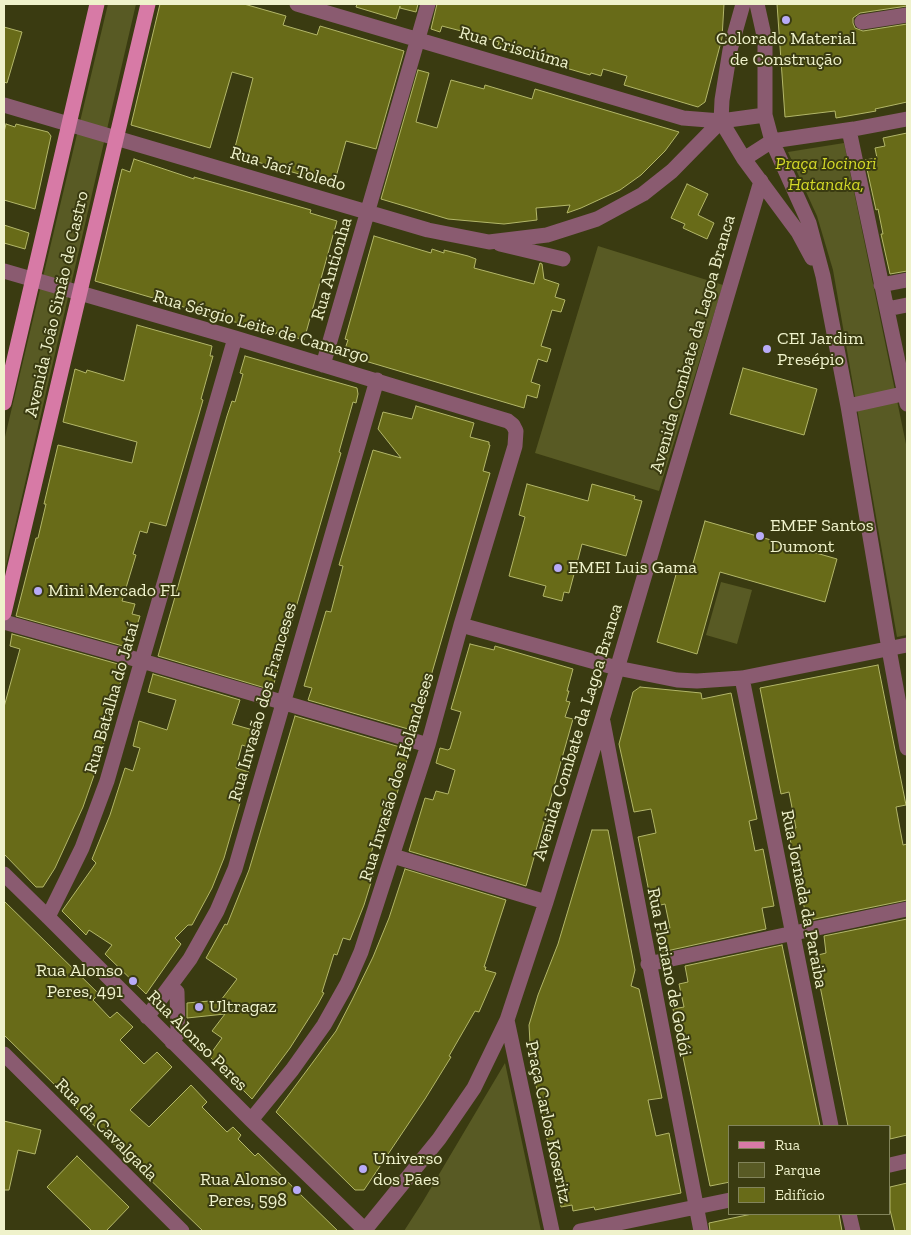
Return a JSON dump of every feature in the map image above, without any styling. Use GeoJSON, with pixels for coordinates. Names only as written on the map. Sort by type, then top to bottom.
{"type":"FeatureCollection","features":[{"type":"Feature","properties":{"kind":"main road","name":"Avenida João Simão de Castro"},"geometry":{"type":"LineString","coordinates":[[4,403],[97,4]]}},
{"type":"Feature","properties":{"kind":"main road","name":"Avenida João Simão de Castro"},"geometry":{"type":"LineString","coordinates":[[4,613],[148,4]]}},
{"type":"Feature","properties":{"kind":"street","name":"Rua Crisciúma"},"geometry":{"type":"LineString","coordinates":[[298,4],[683,118],[721,121],[765,115]]}},
{"type":"Feature","properties":{"kind":"street","name":"Rua Antionha"},"geometry":{"type":"LineString","coordinates":[[323,365],[428,4]]}},
{"type":"Feature","properties":{"kind":"street"},"geometry":{"type":"LineString","coordinates":[[743,4],[730,50],[722,100],[721,121],[744,160],[798,232],[823,276]]}},
{"type":"Feature","properties":{"kind":"street"},"geometry":{"type":"LineString","coordinates":[[757,4],[765,40],[765,115],[772,141],[809,223],[823,276],[848,406],[907,748]]}},
{"type":"Feature","properties":{"kind":"street"},"geometry":{"type":"LineString","coordinates":[[862,22],[907,15]]}},
{"type":"Feature","properties":{"kind":"street","name":"Rua Jací Toledo"},"geometry":{"type":"LineString","coordinates":[[4,105],[428,230],[489,242],[547,234],[597,219],[643,194],[672,171],[721,121]]}},
{"type":"Feature","properties":{"kind":"street"},"geometry":{"type":"LineString","coordinates":[[744,160],[772,141],[849,130],[907,119]]}},
{"type":"Feature","properties":{"kind":"street"},"geometry":{"type":"LineString","coordinates":[[848,406],[907,397],[886,309],[849,130]]}},
{"type":"Feature","properties":{"kind":"street","name":"Avenida Combate da Lagoa Branca"},"geometry":{"type":"LineString","coordinates":[[365,1231],[439,1139],[474,1088],[508,1020],[602,720],[761,181]]}},
{"type":"Feature","properties":{"kind":"street"},"geometry":{"type":"LineString","coordinates":[[489,242],[562,259]]}},
{"type":"Feature","properties":{"kind":"street","name":"Rua Sérgio Leite de Camargo"},"geometry":{"type":"LineString","coordinates":[[4,271],[377,380],[508,421]]}},
{"type":"Feature","properties":{"kind":"street"},"geometry":{"type":"LineString","coordinates":[[881,285],[907,280]]}},
{"type":"Feature","properties":{"kind":"street"},"geometry":{"type":"LineString","coordinates":[[886,309],[907,305]]}},
{"type":"Feature","properties":{"kind":"street","name":"Rua Batalha do Jataí"},"geometry":{"type":"LineString","coordinates":[[48,917],[82,848],[108,781],[235,338]]}},
{"type":"Feature","properties":{"kind":"street","name":"Rua Invasão dos Franceses"},"geometry":{"type":"LineString","coordinates":[[147,1017],[190,959],[217,911],[235,869],[377,380]]}},
{"type":"Feature","properties":{"kind":"street","name":"Rua Invasão dos Holandeses"},"geometry":{"type":"LineString","coordinates":[[251,1120],[292,1070],[324,1025],[347,984],[361,952],[428,745],[461,625],[515,446],[516,431],[508,421]]}},
{"type":"Feature","properties":{"kind":"street"},"geometry":{"type":"LineString","coordinates":[[4,622],[428,745]]}},
{"type":"Feature","properties":{"kind":"street"},"geometry":{"type":"LineString","coordinates":[[461,625],[617,668],[677,680],[697,681],[742,678],[907,645]]}},
{"type":"Feature","properties":{"kind":"street","name":"Rua Jornada da Paraiba"},"geometry":{"type":"LineString","coordinates":[[742,678],[831,1125]]}},
{"type":"Feature","properties":{"kind":"street","name":"Rua Floriano de Godói"},"geometry":{"type":"LineString","coordinates":[[602,720],[701,1231]]}},
{"type":"Feature","properties":{"kind":"street"},"geometry":{"type":"LineString","coordinates":[[393,856],[546,902]]}},
{"type":"Feature","properties":{"kind":"street","name":"Rua Alonso Peres"},"geometry":{"type":"LineString","coordinates":[[4,874],[365,1231]]}},
{"type":"Feature","properties":{"kind":"street"},"geometry":{"type":"LineString","coordinates":[[648,964],[907,909]]}},
{"type":"Feature","properties":{"kind":"street"},"geometry":{"type":"LineString","coordinates":[[170,986],[177,992],[178,1033],[172,1042]]}},
{"type":"Feature","properties":{"kind":"street","name":"Praça Carlos Koseritz"},"geometry":{"type":"LineString","coordinates":[[508,1020],[552,1231]]}},
{"type":"Feature","properties":{"kind":"street","name":"Rua da Cavalgada"},"geometry":{"type":"LineString","coordinates":[[4,1054],[182,1231]]}},
{"type":"Feature","properties":{"kind":"street"},"geometry":{"type":"LineString","coordinates":[[891,1165],[907,1161]]}},
{"type":"Feature","properties":{"kind":"street"},"geometry":{"type":"LineString","coordinates":[[580,1231],[728,1200]]}},
{"type":"Feature","properties":{"kind":"street"},"geometry":{"type":"LineString","coordinates":[[849,1215],[853,1231]]}},
{"type":"Feature","properties":{"kind":"green space"},"geometry":{"type":"Polygon","coordinates":[[[108,4],[136,4],[4,574],[4,441],[108,4]]]}},
{"type":"Feature","properties":{"kind":"green space","name":"Praça Iocinori Hatanaka,"},"geometry":{"type":"Polygon","coordinates":[[[844,143],[907,449],[907,635],[897,637],[833,270],[817,216],[788,152],[844,143]]]}},
{"type":"Feature","properties":{"kind":"green space"},"geometry":{"type":"Polygon","coordinates":[[[598,246],[723,285],[659,491],[535,453],[598,246]]]}},
{"type":"Feature","properties":{"kind":"green space"},"geometry":{"type":"Polygon","coordinates":[[[721,582],[752,590],[737,644],[706,635],[721,582]]]}},
{"type":"Feature","properties":{"kind":"green space"},"geometry":{"type":"Polygon","coordinates":[[[505,1063],[541,1231],[404,1231],[422,1203],[505,1063]]]}},
{"type":"Feature","properties":{"kind":"building"},"geometry":{"type":"Polygon","coordinates":[[[160,4],[244,4],[286,16],[283,25],[293,28],[317,35],[320,26],[404,51],[376,149],[346,141],[334,184],[233,155],[253,78],[232,72],[210,148],[131,125],[160,4]]]}},
{"type":"Feature","properties":{"kind":"building"},"geometry":{"type":"Polygon","coordinates":[[[357,4],[418,4],[416,12],[400,8],[400,6],[396,19],[356,7],[357,4]]]}},
{"type":"Feature","properties":{"kind":"building"},"geometry":{"type":"Polygon","coordinates":[[[437,4],[724,4],[722,38],[705,102],[698,107],[624,85],[627,76],[603,69],[601,76],[591,73],[590,75],[497,48],[499,42],[465,32],[442,26],[440,32],[431,29],[437,4]]]}},
{"type":"Feature","properties":{"kind":"building"},"geometry":{"type":"Polygon","coordinates":[[[777,4],[907,4],[907,6],[860,13],[853,18],[853,23],[855,28],[863,31],[907,24],[907,102],[875,109],[876,111],[836,118],[835,111],[785,117],[777,4]]]}},
{"type":"Feature","properties":{"kind":"building"},"geometry":{"type":"Polygon","coordinates":[[[4,27],[22,32],[7,83],[4,82],[4,27]]]}},
{"type":"Feature","properties":{"kind":"building"},"geometry":{"type":"Polygon","coordinates":[[[418,70],[429,73],[416,122],[437,128],[451,80],[484,89],[485,85],[532,99],[535,89],[679,132],[665,151],[641,175],[620,190],[581,208],[567,213],[570,205],[536,208],[537,220],[504,224],[448,219],[381,199],[418,70]]]}},
{"type":"Feature","properties":{"kind":"building"},"geometry":{"type":"Polygon","coordinates":[[[6,124],[15,127],[16,124],[48,132],[51,136],[35,209],[4,200],[4,132],[6,124]]]}},
{"type":"Feature","properties":{"kind":"building"},"geometry":{"type":"Polygon","coordinates":[[[907,133],[907,271],[890,274],[881,234],[883,234],[878,209],[876,210],[865,160],[877,158],[875,148],[885,146],[883,138],[907,133]]]}},
{"type":"Feature","properties":{"kind":"building"},"geometry":{"type":"Polygon","coordinates":[[[134,159],[194,179],[194,177],[311,210],[310,213],[337,221],[304,340],[277,332],[276,334],[95,281],[122,169],[130,172],[134,159]]]}},
{"type":"Feature","properties":{"kind":"building"},"geometry":{"type":"Polygon","coordinates":[[[687,184],[708,194],[698,215],[714,223],[707,239],[683,228],[685,224],[671,218],[687,184]]]}},
{"type":"Feature","properties":{"kind":"building"},"geometry":{"type":"Polygon","coordinates":[[[4,225],[29,233],[25,249],[4,243],[4,225]]]}},
{"type":"Feature","properties":{"kind":"building"},"geometry":{"type":"Polygon","coordinates":[[[374,236],[431,253],[432,249],[444,253],[444,250],[468,256],[476,259],[474,268],[534,284],[540,263],[542,264],[544,279],[559,284],[555,297],[565,300],[561,312],[552,310],[541,346],[551,349],[547,362],[538,359],[531,382],[540,385],[537,398],[527,395],[524,408],[355,358],[356,352],[345,349],[348,340],[345,339],[374,236]]]}},
{"type":"Feature","properties":{"kind":"building"},"geometry":{"type":"Polygon","coordinates":[[[137,325],[212,346],[210,356],[213,356],[201,399],[203,400],[166,526],[150,522],[147,533],[140,531],[133,554],[136,555],[122,601],[135,604],[132,614],[140,616],[130,648],[16,616],[36,538],[38,538],[58,445],[132,463],[137,442],[63,422],[75,369],[86,373],[87,370],[124,381],[137,325]]]}},
{"type":"Feature","properties":{"kind":"building"},"geometry":{"type":"Polygon","coordinates":[[[245,356],[357,388],[358,394],[356,403],[353,402],[339,452],[341,453],[272,690],[158,656],[227,416],[232,401],[235,402],[243,374],[240,373],[245,356]]]}},
{"type":"Feature","properties":{"kind":"building"},"geometry":{"type":"Polygon","coordinates":[[[743,368],[817,389],[804,435],[730,414],[743,368]]]}},
{"type":"Feature","properties":{"kind":"building"},"geometry":{"type":"Polygon","coordinates":[[[416,406],[474,423],[470,437],[489,442],[490,445],[483,471],[490,473],[415,731],[308,700],[312,688],[304,686],[326,611],[331,612],[343,566],[339,565],[373,450],[401,458],[378,429],[383,412],[412,419],[416,406]]]}},
{"type":"Feature","properties":{"kind":"building"},"geometry":{"type":"Polygon","coordinates":[[[527,484],[588,501],[592,484],[635,496],[634,499],[642,501],[626,556],[582,544],[569,593],[564,592],[562,601],[543,596],[546,586],[509,576],[525,517],[519,515],[527,484]]]}},
{"type":"Feature","properties":{"kind":"building"},"geometry":{"type":"Polygon","coordinates":[[[705,521],[837,559],[825,602],[720,572],[697,654],[657,642],[677,571],[690,574],[705,521]]]}},
{"type":"Feature","properties":{"kind":"building"},"geometry":{"type":"Polygon","coordinates":[[[12,634],[125,666],[99,761],[83,807],[55,868],[43,887],[36,887],[4,854],[4,707],[20,649],[10,646],[12,634]]]}},
{"type":"Feature","properties":{"kind":"building"},"geometry":{"type":"Polygon","coordinates":[[[470,644],[494,650],[495,646],[573,669],[566,701],[570,702],[565,717],[573,719],[526,886],[409,851],[425,798],[433,800],[436,791],[448,794],[455,770],[436,763],[440,748],[450,749],[461,712],[451,709],[470,644]]]}},
{"type":"Feature","properties":{"kind":"building"},"geometry":{"type":"Polygon","coordinates":[[[878,665],[906,805],[896,807],[903,845],[907,844],[907,900],[810,920],[808,910],[805,911],[788,829],[796,828],[789,792],[781,794],[760,688],[878,665]]]}},
{"type":"Feature","properties":{"kind":"building"},"geometry":{"type":"Polygon","coordinates":[[[153,674],[240,700],[232,724],[253,730],[248,747],[242,745],[236,768],[249,772],[224,858],[212,888],[192,925],[188,925],[175,938],[181,944],[146,994],[105,954],[112,945],[89,930],[86,935],[62,911],[96,863],[92,859],[110,815],[125,768],[133,771],[140,748],[133,746],[139,721],[167,730],[176,700],[148,692],[153,674]]]}},
{"type":"Feature","properties":{"kind":"building"},"geometry":{"type":"Polygon","coordinates":[[[640,687],[701,693],[702,699],[731,693],[757,819],[749,821],[755,851],[763,849],[774,906],[762,908],[766,929],[662,952],[657,930],[670,928],[665,904],[652,907],[638,837],[656,833],[651,809],[634,812],[619,744],[633,692],[640,687]]]}},
{"type":"Feature","properties":{"kind":"building"},"geometry":{"type":"Polygon","coordinates":[[[295,716],[410,750],[385,834],[377,832],[370,858],[378,860],[364,905],[350,940],[343,938],[337,955],[334,954],[322,992],[324,993],[318,1004],[290,1048],[252,1099],[209,1056],[222,1038],[212,1031],[225,1014],[187,1018],[187,1003],[221,1000],[237,979],[206,958],[225,924],[227,925],[249,870],[295,716]]]}},
{"type":"Feature","properties":{"kind":"building"},"geometry":{"type":"Polygon","coordinates":[[[592,830],[608,830],[635,970],[631,986],[639,989],[662,1098],[648,1100],[656,1136],[669,1133],[681,1193],[595,1210],[594,1207],[573,1211],[572,1205],[561,1207],[531,1061],[529,1025],[538,995],[558,944],[592,830]]]}},
{"type":"Feature","properties":{"kind":"building"},"geometry":{"type":"Polygon","coordinates":[[[405,869],[506,900],[484,967],[486,967],[485,970],[496,973],[479,1012],[475,1011],[449,1056],[451,1057],[425,1099],[364,1190],[355,1190],[276,1112],[336,1031],[373,957],[389,918],[405,869]]]}},
{"type":"Feature","properties":{"kind":"building"},"geometry":{"type":"Polygon","coordinates":[[[4,901],[99,994],[93,1000],[110,1018],[117,1012],[133,1027],[120,1040],[144,1064],[157,1052],[172,1067],[130,1110],[149,1127],[191,1085],[207,1102],[202,1107],[227,1132],[233,1127],[241,1135],[238,1139],[255,1156],[258,1153],[338,1231],[203,1231],[73,1105],[79,1100],[63,1093],[4,1035],[4,901]]]}},
{"type":"Feature","properties":{"kind":"building"},"geometry":{"type":"Polygon","coordinates":[[[907,919],[907,1135],[891,1139],[891,1125],[848,1125],[814,956],[826,953],[824,936],[907,919]]]}},
{"type":"Feature","properties":{"kind":"building"},"geometry":{"type":"Polygon","coordinates":[[[782,945],[820,1125],[728,1125],[728,1182],[710,1186],[673,1009],[684,1007],[679,984],[688,982],[685,966],[782,945]]]}},
{"type":"Feature","properties":{"kind":"building"},"geometry":{"type":"Polygon","coordinates":[[[4,1121],[41,1130],[35,1154],[18,1150],[9,1190],[4,1190],[4,1121]]]}},
{"type":"Feature","properties":{"kind":"building"},"geometry":{"type":"Polygon","coordinates":[[[77,1156],[129,1207],[106,1231],[92,1231],[47,1187],[77,1156]]]}},
{"type":"Feature","properties":{"kind":"building"},"geometry":{"type":"Polygon","coordinates":[[[907,1183],[907,1231],[895,1231],[891,1214],[891,1187],[907,1183]]]}},
{"type":"Feature","properties":{"kind":"building"},"geometry":{"type":"Polygon","coordinates":[[[747,1215],[839,1215],[842,1231],[710,1231],[709,1223],[747,1215]]]}},
{"type":"Feature","properties":{"kind":"place","name":"Colorado Material de Construção"},"geometry":{"type":"Point","coordinates":[786,20]}},
{"type":"Feature","properties":{"kind":"place","name":"CEI Jardim Presépio"},"geometry":{"type":"Point","coordinates":[767,349]}},
{"type":"Feature","properties":{"kind":"place","name":"EMEF Santos Dumont"},"geometry":{"type":"Point","coordinates":[760,536]}},
{"type":"Feature","properties":{"kind":"place","name":"EMEI Luis Gama"},"geometry":{"type":"Point","coordinates":[558,568]}},
{"type":"Feature","properties":{"kind":"place","name":"Mini Mercado FL"},"geometry":{"type":"Point","coordinates":[38,591]}},
{"type":"Feature","properties":{"kind":"place","name":"Rua Alonso Peres, 491"},"geometry":{"type":"Point","coordinates":[133,981]}},
{"type":"Feature","properties":{"kind":"place","name":"Ultragaz"},"geometry":{"type":"Point","coordinates":[199,1007]}},
{"type":"Feature","properties":{"kind":"place","name":"Universo dos Pães"},"geometry":{"type":"Point","coordinates":[363,1169]}},
{"type":"Feature","properties":{"kind":"place","name":"Rua Alonso Peres, 598"},"geometry":{"type":"Point","coordinates":[297,1190]}}]}
